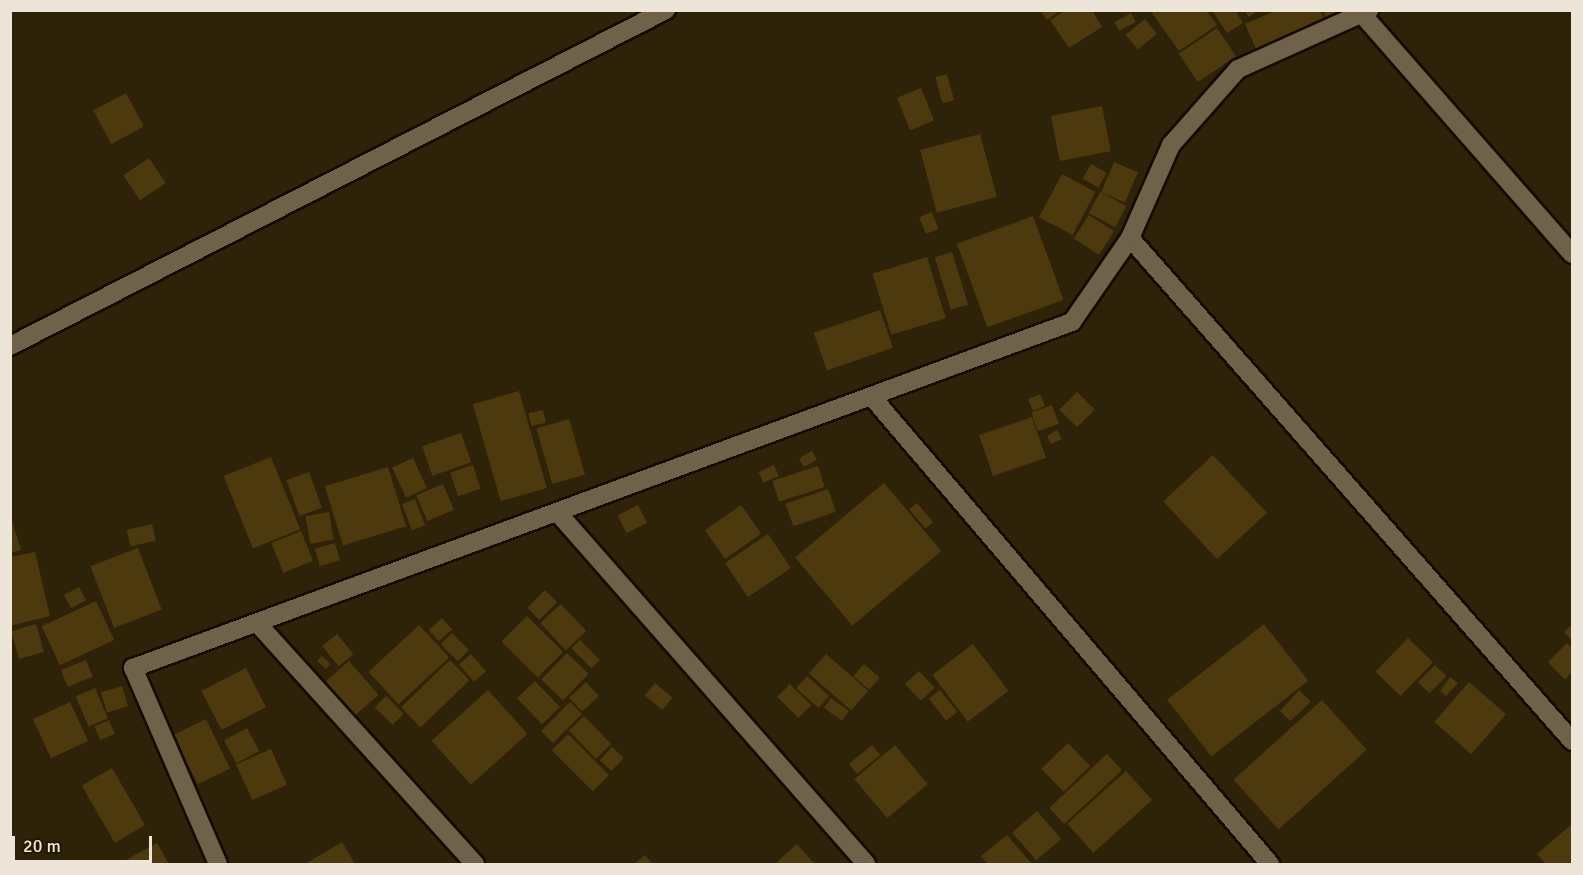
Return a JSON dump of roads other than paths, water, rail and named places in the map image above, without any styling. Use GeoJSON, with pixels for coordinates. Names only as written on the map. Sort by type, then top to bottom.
{"type":"FeatureCollection","features":[{"type":"Feature","properties":{"kind":"street"},"geometry":{"type":"LineString","coordinates":[[10,346],[666,10]]}},
{"type":"Feature","properties":{"kind":"street"},"geometry":{"type":"LineString","coordinates":[[218,864],[132,668],[258,624],[1072,322],[1130,238],[1171,145],[1238,69],[1365,12],[1572,254]]}},
{"type":"Feature","properties":{"kind":"street"},"geometry":{"type":"LineString","coordinates":[[1130,238],[1572,741]]}},
{"type":"Feature","properties":{"kind":"street"},"geometry":{"type":"LineString","coordinates":[[872,397],[1270,864]]}},
{"type":"Feature","properties":{"kind":"street"},"geometry":{"type":"LineString","coordinates":[[558,513],[866,864]]}},
{"type":"Feature","properties":{"kind":"street"},"geometry":{"type":"LineString","coordinates":[[258,624],[475,864]]}}]}
